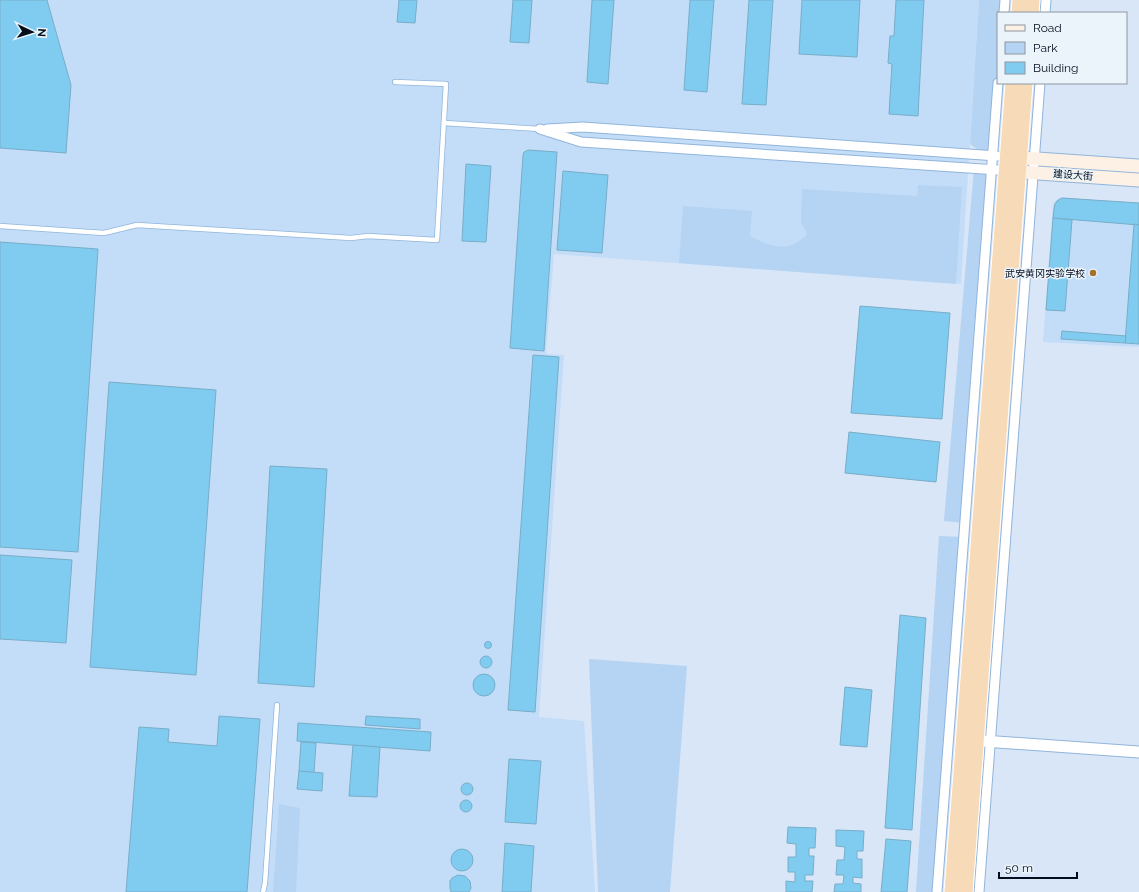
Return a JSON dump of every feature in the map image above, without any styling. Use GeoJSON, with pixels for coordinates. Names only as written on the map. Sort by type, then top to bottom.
{"type":"FeatureCollection","features":[{"type":"Feature","properties":{"kind":"highway"},"geometry":{"type":"LineString","coordinates":[[1019,12],[1020,0]]}},
{"type":"Feature","properties":{"kind":"highway"},"geometry":{"type":"LineString","coordinates":[[1031,12],[1032,0]]}},
{"type":"Feature","properties":{"kind":"highway"},"geometry":{"type":"LineString","coordinates":[[1014,84],[1020,165]]}},
{"type":"Feature","properties":{"kind":"highway"},"geometry":{"type":"LineString","coordinates":[[964,892],[1025,84]]}},
{"type":"Feature","properties":{"kind":"highway"},"geometry":{"type":"LineString","coordinates":[[952,892],[976,740]]}},
{"type":"Feature","properties":{"kind":"main road","name":"建设大街"},"geometry":{"type":"LineString","coordinates":[[1020,165],[1139,166]]}},
{"type":"Feature","properties":{"kind":"main road","name":"建设大街"},"geometry":{"type":"LineString","coordinates":[[1020,165],[1139,180]]}},
{"type":"Feature","properties":{"kind":"street"},"geometry":{"type":"LineString","coordinates":[[1004,12],[1005,0]]}},
{"type":"Feature","properties":{"kind":"street"},"geometry":{"type":"LineString","coordinates":[[1045,12],[1046,0]]}},
{"type":"Feature","properties":{"kind":"street"},"geometry":{"type":"LineString","coordinates":[[937,892],[998,84]]}},
{"type":"Feature","properties":{"kind":"street"},"geometry":{"type":"LineString","coordinates":[[1020,165],[1040,84]]}},
{"type":"Feature","properties":{"kind":"street"},"geometry":{"type":"LineString","coordinates":[[540,130],[583,127],[993,156],[1020,165]]}},
{"type":"Feature","properties":{"kind":"street"},"geometry":{"type":"LineString","coordinates":[[540,130],[581,142],[992,169],[1020,165]]}},
{"type":"Feature","properties":{"kind":"street"},"geometry":{"type":"LineString","coordinates":[[979,892],[976,740],[1139,752]]}},
{"type":"Feature","properties":{"kind":"lane"},"geometry":{"type":"LineString","coordinates":[[0,226],[104,233],[137,225],[351,238],[368,236],[437,240],[446,84],[395,82]]}},
{"type":"Feature","properties":{"kind":"lane"},"geometry":{"type":"LineString","coordinates":[[444,123],[540,130]]}},
{"type":"Feature","properties":{"kind":"lane"},"geometry":{"type":"LineString","coordinates":[[263,892],[265,883],[277,705]]}},
{"type":"Feature","properties":{"kind":"shaded area"},"geometry":{"type":"Polygon","coordinates":[[[0,0],[979,0],[961,284],[554,254],[546,354],[564,355],[539,717],[584,721],[595,892],[0,892],[0,0]]]}},
{"type":"Feature","properties":{"kind":"shaded area","name":"武安黄冈实验学校"},"geometry":{"type":"Polygon","coordinates":[[[1060,197],[1139,204],[1139,347],[1043,342],[1053,203],[1060,197]]]}},
{"type":"Feature","properties":{"kind":"green space"},"geometry":{"type":"Polygon","coordinates":[[[979,0],[1003,0],[1002,12],[997,12],[998,84],[994,146],[985,155],[970,144],[979,0]]]}},
{"type":"Feature","properties":{"kind":"green space"},"geometry":{"type":"Polygon","coordinates":[[[974,168],[991,178],[965,523],[944,521],[974,168]]]}},
{"type":"Feature","properties":{"kind":"green space"},"geometry":{"type":"Polygon","coordinates":[[[918,185],[962,187],[956,284],[679,263],[683,206],[752,211],[750,236],[765,243],[780,247],[793,244],[807,234],[801,222],[802,189],[917,196],[918,185]]]}},
{"type":"Feature","properties":{"kind":"green space"},"geometry":{"type":"Polygon","coordinates":[[[939,536],[964,537],[938,892],[916,892],[939,536]]]}},
{"type":"Feature","properties":{"kind":"green space"},"geometry":{"type":"Polygon","coordinates":[[[589,659],[687,666],[670,892],[598,892],[589,659]]]}},
{"type":"Feature","properties":{"kind":"green space"},"geometry":{"type":"Polygon","coordinates":[[[279,804],[300,808],[296,892],[273,892],[279,804]]]}},
{"type":"Feature","properties":{"kind":"building"},"geometry":{"type":"Polygon","coordinates":[[[0,0],[47,0],[71,85],[66,153],[0,148],[0,0]]]}},
{"type":"Feature","properties":{"kind":"building"},"geometry":{"type":"Polygon","coordinates":[[[399,0],[417,0],[415,23],[397,22],[399,0]]]}},
{"type":"Feature","properties":{"kind":"building"},"geometry":{"type":"Polygon","coordinates":[[[513,0],[532,0],[529,43],[510,42],[513,0]]]}},
{"type":"Feature","properties":{"kind":"building"},"geometry":{"type":"Polygon","coordinates":[[[592,0],[614,0],[608,84],[587,82],[592,0]]]}},
{"type":"Feature","properties":{"kind":"building"},"geometry":{"type":"Polygon","coordinates":[[[690,0],[714,0],[707,92],[684,90],[690,0]]]}},
{"type":"Feature","properties":{"kind":"building"},"geometry":{"type":"Polygon","coordinates":[[[749,0],[773,0],[766,105],[742,104],[749,0]]]}},
{"type":"Feature","properties":{"kind":"building"},"geometry":{"type":"Polygon","coordinates":[[[802,0],[860,0],[857,57],[799,54],[802,0]]]}},
{"type":"Feature","properties":{"kind":"building"},"geometry":{"type":"Polygon","coordinates":[[[896,0],[924,0],[918,116],[889,114],[892,64],[888,63],[890,36],[894,36],[896,0]]]}},
{"type":"Feature","properties":{"kind":"building"},"geometry":{"type":"Polygon","coordinates":[[[528,150],[557,152],[544,351],[510,348],[523,155],[524,152],[528,150]]]}},
{"type":"Feature","properties":{"kind":"building"},"geometry":{"type":"Polygon","coordinates":[[[466,164],[491,166],[486,242],[462,241],[466,164]]]}},
{"type":"Feature","properties":{"kind":"building"},"geometry":{"type":"Polygon","coordinates":[[[563,171],[608,175],[602,253],[557,250],[563,171]]]}},
{"type":"Feature","properties":{"kind":"building"},"geometry":{"type":"Polygon","coordinates":[[[1062,198],[1139,203],[1139,225],[1053,218],[1055,204],[1062,198]]]}},
{"type":"Feature","properties":{"kind":"building"},"geometry":{"type":"Polygon","coordinates":[[[1053,218],[1072,220],[1065,311],[1046,310],[1053,218]]]}},
{"type":"Feature","properties":{"kind":"building"},"geometry":{"type":"Polygon","coordinates":[[[1134,224],[1139,225],[1139,344],[1125,343],[1134,224]]]}},
{"type":"Feature","properties":{"kind":"building"},"geometry":{"type":"Polygon","coordinates":[[[0,242],[98,249],[78,552],[0,547],[0,242]]]}},
{"type":"Feature","properties":{"kind":"building"},"geometry":{"type":"Polygon","coordinates":[[[860,306],[950,313],[942,419],[851,413],[860,306]]]}},
{"type":"Feature","properties":{"kind":"building"},"geometry":{"type":"Polygon","coordinates":[[[1062,331],[1126,336],[1125,343],[1061,339],[1062,331]]]}},
{"type":"Feature","properties":{"kind":"building"},"geometry":{"type":"Polygon","coordinates":[[[533,355],[559,357],[535,712],[508,710],[533,355]]]}},
{"type":"Feature","properties":{"kind":"building"},"geometry":{"type":"Polygon","coordinates":[[[109,382],[216,390],[196,675],[90,667],[109,382]]]}},
{"type":"Feature","properties":{"kind":"building"},"geometry":{"type":"Polygon","coordinates":[[[849,432],[940,442],[936,482],[845,473],[849,432]]]}},
{"type":"Feature","properties":{"kind":"building"},"geometry":{"type":"Polygon","coordinates":[[[270,466],[327,469],[314,687],[258,683],[270,466]]]}},
{"type":"Feature","properties":{"kind":"building"},"geometry":{"type":"Polygon","coordinates":[[[0,555],[72,560],[66,643],[0,639],[0,555]]]}},
{"type":"Feature","properties":{"kind":"building"},"geometry":{"type":"Polygon","coordinates":[[[900,615],[926,618],[912,830],[885,828],[900,615]]]}},
{"type":"Feature","properties":{"kind":"building"},"geometry":{"type":"Polygon","coordinates":[[[488,642],[491,645],[488,648],[485,645],[488,642]]]}},
{"type":"Feature","properties":{"kind":"building"},"geometry":{"type":"Polygon","coordinates":[[[484,656],[488,656],[492,662],[488,668],[484,668],[480,664],[480,660],[484,656]]]}},
{"type":"Feature","properties":{"kind":"building"},"geometry":{"type":"Polygon","coordinates":[[[484,674],[492,677],[495,685],[492,693],[484,696],[476,693],[473,685],[476,677],[484,674]]]}},
{"type":"Feature","properties":{"kind":"building"},"geometry":{"type":"Polygon","coordinates":[[[845,687],[872,690],[867,747],[840,745],[845,687]]]}},
{"type":"Feature","properties":{"kind":"building"},"geometry":{"type":"Polygon","coordinates":[[[219,716],[260,719],[247,892],[126,892],[139,727],[169,729],[168,742],[217,746],[219,716]]]}},
{"type":"Feature","properties":{"kind":"building"},"geometry":{"type":"Polygon","coordinates":[[[366,716],[420,719],[420,729],[365,725],[366,716]]]}},
{"type":"Feature","properties":{"kind":"building"},"geometry":{"type":"Polygon","coordinates":[[[298,723],[431,732],[430,751],[297,741],[298,723]]]}},
{"type":"Feature","properties":{"kind":"building"},"geometry":{"type":"Polygon","coordinates":[[[301,742],[316,743],[314,773],[299,771],[301,742]]]}},
{"type":"Feature","properties":{"kind":"building"},"geometry":{"type":"Polygon","coordinates":[[[353,745],[380,747],[377,797],[349,796],[353,745]]]}},
{"type":"Feature","properties":{"kind":"building"},"geometry":{"type":"Polygon","coordinates":[[[509,759],[541,761],[536,824],[505,822],[509,759]]]}},
{"type":"Feature","properties":{"kind":"building"},"geometry":{"type":"Polygon","coordinates":[[[299,771],[323,773],[322,791],[297,789],[299,771]]]}},
{"type":"Feature","properties":{"kind":"building"},"geometry":{"type":"Polygon","coordinates":[[[469,783],[472,784],[472,794],[465,795],[462,794],[461,787],[462,784],[469,783]]]}},
{"type":"Feature","properties":{"kind":"building"},"geometry":{"type":"Polygon","coordinates":[[[468,800],[471,801],[471,811],[464,812],[461,811],[460,804],[461,801],[468,800]]]}},
{"type":"Feature","properties":{"kind":"building"},"geometry":{"type":"Polygon","coordinates":[[[788,827],[816,828],[815,848],[809,848],[809,856],[814,856],[813,875],[805,875],[805,881],[813,881],[812,892],[786,892],[786,881],[795,882],[795,872],[788,872],[788,857],[796,857],[796,844],[787,843],[788,827]]]}},
{"type":"Feature","properties":{"kind":"building"},"geometry":{"type":"Polygon","coordinates":[[[836,830],[864,831],[863,851],[857,851],[857,859],[862,859],[862,878],[853,877],[853,883],[861,884],[861,892],[834,892],[835,884],[843,884],[844,875],[836,875],[837,860],[844,860],[845,847],[836,846],[836,830]]]}},
{"type":"Feature","properties":{"kind":"building"},"geometry":{"type":"Polygon","coordinates":[[[886,839],[911,841],[907,892],[881,892],[886,839]]]}},
{"type":"Feature","properties":{"kind":"building"},"geometry":{"type":"Polygon","coordinates":[[[505,843],[534,846],[531,892],[502,892],[505,843]]]}},
{"type":"Feature","properties":{"kind":"building"},"geometry":{"type":"Polygon","coordinates":[[[462,849],[470,852],[473,860],[470,868],[462,871],[454,868],[451,860],[454,852],[462,849]]]}},
{"type":"Feature","properties":{"kind":"building"},"geometry":{"type":"Polygon","coordinates":[[[458,875],[465,876],[470,881],[471,888],[469,892],[451,892],[450,881],[458,875]]]}},
{"type":"Feature","properties":{"kind":"place","name":"武安黄冈实验学校"},"geometry":{"type":"Point","coordinates":[1093,273]}}]}
